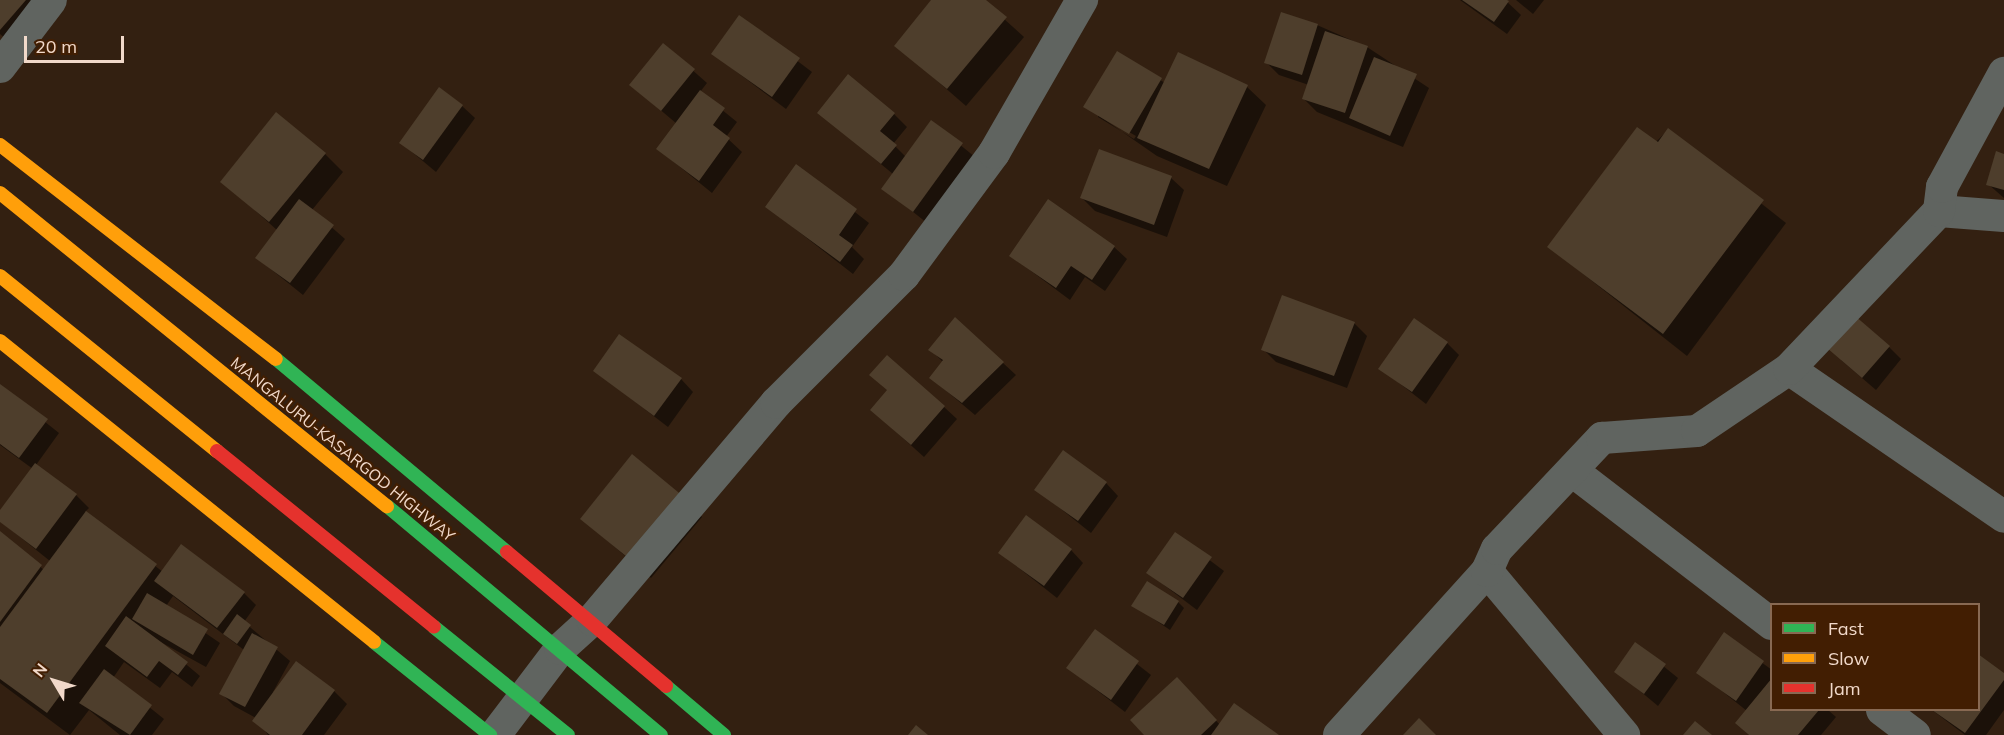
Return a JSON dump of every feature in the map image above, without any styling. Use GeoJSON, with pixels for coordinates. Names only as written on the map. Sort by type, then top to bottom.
{"type":"FeatureCollection","features":[{"type":"Feature","properties":{"kind":"main road"},"geometry":{"type":"LineString","coordinates":[[0,145],[314,388],[592,620],[724,735]]}},
{"type":"Feature","properties":{"kind":"main road","name":"MANGALURU-KASARGOD HIGHWAY"},"geometry":{"type":"LineString","coordinates":[[0,193],[560,649],[661,735]]}},
{"type":"Feature","properties":{"kind":"main road"},"geometry":{"type":"LineString","coordinates":[[0,276],[568,735]]}},
{"type":"Feature","properties":{"kind":"main road"},"geometry":{"type":"LineString","coordinates":[[0,342],[490,735]]}},
{"type":"Feature","properties":{"kind":"street"},"geometry":{"type":"LineString","coordinates":[[0,67],[51,0]]}},
{"type":"Feature","properties":{"kind":"street"},"geometry":{"type":"LineString","coordinates":[[495,735],[522,696],[560,649],[592,620],[776,403],[904,274],[994,153],[1082,0]]}},
{"type":"Feature","properties":{"kind":"street"},"geometry":{"type":"LineString","coordinates":[[1339,735],[1487,572],[1497,549],[1575,473],[1602,438],[1697,430],[1789,369],[1939,211],[1942,187],[2004,73]]}},
{"type":"Feature","properties":{"kind":"street"},"geometry":{"type":"LineString","coordinates":[[1939,211],[2004,216]]}},
{"type":"Feature","properties":{"kind":"street"},"geometry":{"type":"LineString","coordinates":[[1789,369],[2004,517]]}},
{"type":"Feature","properties":{"kind":"street"},"geometry":{"type":"LineString","coordinates":[[1575,473],[1770,622]]}},
{"type":"Feature","properties":{"kind":"street"},"geometry":{"type":"LineString","coordinates":[[1487,572],[1624,735]]}},
{"type":"Feature","properties":{"kind":"street"},"geometry":{"type":"LineString","coordinates":[[1883,711],[1916,735]]}},
{"type":"Feature","properties":{"kind":"building"},"geometry":{"type":"Polygon","coordinates":[[[0,0],[26,0],[0,30],[0,0]]]}},
{"type":"Feature","properties":{"kind":"building"},"geometry":{"type":"Polygon","coordinates":[[[931,0],[986,0],[1007,17],[947,89],[894,46],[931,0]]]}},
{"type":"Feature","properties":{"kind":"building"},"geometry":{"type":"Polygon","coordinates":[[[1462,0],[1507,0],[1509,1],[1494,22],[1462,0]]]}},
{"type":"Feature","properties":{"kind":"building"},"geometry":{"type":"Polygon","coordinates":[[[1281,12],[1318,24],[1302,75],[1264,63],[1281,12]]]}},
{"type":"Feature","properties":{"kind":"building"},"geometry":{"type":"Polygon","coordinates":[[[739,15],[800,58],[772,97],[711,54],[739,15]]]}},
{"type":"Feature","properties":{"kind":"building"},"geometry":{"type":"Polygon","coordinates":[[[1325,31],[1368,46],[1345,113],[1302,99],[1325,31]]]}},
{"type":"Feature","properties":{"kind":"building"},"geometry":{"type":"Polygon","coordinates":[[[663,43],[695,69],[661,111],[629,85],[663,43]]]}},
{"type":"Feature","properties":{"kind":"building"},"geometry":{"type":"Polygon","coordinates":[[[1117,51],[1162,78],[1129,134],[1083,107],[1117,51]]]}},
{"type":"Feature","properties":{"kind":"building"},"geometry":{"type":"Polygon","coordinates":[[[1178,52],[1248,85],[1209,169],[1137,138],[1178,52]]]}},
{"type":"Feature","properties":{"kind":"building"},"geometry":{"type":"Polygon","coordinates":[[[1374,57],[1417,74],[1390,136],[1349,118],[1374,57]]]}},
{"type":"Feature","properties":{"kind":"building"},"geometry":{"type":"Polygon","coordinates":[[[848,74],[895,113],[880,131],[897,145],[881,164],[817,113],[848,74]]]}},
{"type":"Feature","properties":{"kind":"building"},"geometry":{"type":"Polygon","coordinates":[[[439,87],[463,105],[423,160],[399,143],[439,87]]]}},
{"type":"Feature","properties":{"kind":"building"},"geometry":{"type":"Polygon","coordinates":[[[700,90],[725,108],[713,125],[730,138],[699,181],[656,149],[700,90]]]}},
{"type":"Feature","properties":{"kind":"building"},"geometry":{"type":"Polygon","coordinates":[[[276,112],[326,153],[269,222],[220,182],[276,112]]]}},
{"type":"Feature","properties":{"kind":"building"},"geometry":{"type":"Polygon","coordinates":[[[931,120],[963,143],[913,212],[881,189],[931,120]]]}},
{"type":"Feature","properties":{"kind":"building"},"geometry":{"type":"Polygon","coordinates":[[[1637,127],[1658,142],[1668,128],[1764,200],[1663,334],[1547,247],[1637,127]]]}},
{"type":"Feature","properties":{"kind":"building"},"geometry":{"type":"Polygon","coordinates":[[[1099,149],[1172,176],[1154,225],[1080,198],[1099,149]]]}},
{"type":"Feature","properties":{"kind":"building"},"geometry":{"type":"Polygon","coordinates":[[[1996,151],[2004,154],[2004,190],[1986,185],[1996,151]]]}},
{"type":"Feature","properties":{"kind":"building"},"geometry":{"type":"Polygon","coordinates":[[[796,164],[857,209],[839,235],[853,245],[840,262],[765,207],[796,164]]]}},
{"type":"Feature","properties":{"kind":"building"},"geometry":{"type":"Polygon","coordinates":[[[299,199],[334,225],[290,283],[255,258],[299,199]]]}},
{"type":"Feature","properties":{"kind":"building"},"geometry":{"type":"Polygon","coordinates":[[[1048,199],[1115,246],[1092,280],[1071,266],[1056,288],[1009,256],[1048,199]]]}},
{"type":"Feature","properties":{"kind":"building"},"geometry":{"type":"Polygon","coordinates":[[[1282,295],[1355,322],[1334,376],[1261,350],[1282,295]]]}},
{"type":"Feature","properties":{"kind":"building"},"geometry":{"type":"Polygon","coordinates":[[[1854,315],[1890,346],[1862,378],[1827,348],[1854,315]]]}},
{"type":"Feature","properties":{"kind":"building"},"geometry":{"type":"Polygon","coordinates":[[[955,317],[1004,362],[962,403],[929,378],[943,360],[928,350],[955,317]]]}},
{"type":"Feature","properties":{"kind":"building"},"geometry":{"type":"Polygon","coordinates":[[[1414,318],[1448,342],[1412,392],[1378,369],[1414,318]]]}},
{"type":"Feature","properties":{"kind":"building"},"geometry":{"type":"Polygon","coordinates":[[[619,334],[682,378],[654,416],[593,371],[619,334]]]}},
{"type":"Feature","properties":{"kind":"building"},"geometry":{"type":"Polygon","coordinates":[[[887,355],[945,406],[911,445],[870,410],[887,390],[869,375],[887,355]]]}},
{"type":"Feature","properties":{"kind":"building"},"geometry":{"type":"Polygon","coordinates":[[[0,384],[48,419],[19,458],[0,444],[0,384]]]}},
{"type":"Feature","properties":{"kind":"building"},"geometry":{"type":"Polygon","coordinates":[[[1063,450],[1107,482],[1078,521],[1034,490],[1063,450]]]}},
{"type":"Feature","properties":{"kind":"building"},"geometry":{"type":"Polygon","coordinates":[[[632,454],[684,497],[632,561],[580,519],[632,454]]]}},
{"type":"Feature","properties":{"kind":"building"},"geometry":{"type":"Polygon","coordinates":[[[35,463],[77,494],[36,549],[0,522],[0,510],[35,463]]]}},
{"type":"Feature","properties":{"kind":"building"},"geometry":{"type":"Polygon","coordinates":[[[86,511],[157,564],[47,713],[0,679],[0,627],[86,511]]]}},
{"type":"Feature","properties":{"kind":"building"},"geometry":{"type":"Polygon","coordinates":[[[1026,515],[1072,549],[1044,586],[998,553],[1026,515]]]}},
{"type":"Feature","properties":{"kind":"building"},"geometry":{"type":"Polygon","coordinates":[[[0,531],[42,565],[0,622],[0,531]]]}},
{"type":"Feature","properties":{"kind":"building"},"geometry":{"type":"Polygon","coordinates":[[[1175,532],[1212,557],[1183,598],[1146,573],[1175,532]]]}},
{"type":"Feature","properties":{"kind":"building"},"geometry":{"type":"Polygon","coordinates":[[[181,544],[245,592],[217,628],[154,581],[181,544]]]}},
{"type":"Feature","properties":{"kind":"building"},"geometry":{"type":"Polygon","coordinates":[[[1147,581],[1179,601],[1164,625],[1131,606],[1147,581]]]}},
{"type":"Feature","properties":{"kind":"building"},"geometry":{"type":"Polygon","coordinates":[[[147,593],[208,629],[193,655],[132,619],[147,593]]]}},
{"type":"Feature","properties":{"kind":"building"},"geometry":{"type":"Polygon","coordinates":[[[237,614],[251,625],[237,644],[223,634],[237,614]]]}},
{"type":"Feature","properties":{"kind":"building"},"geometry":{"type":"Polygon","coordinates":[[[126,616],[188,662],[178,675],[159,661],[147,677],[105,646],[126,616]]]}},
{"type":"Feature","properties":{"kind":"building"},"geometry":{"type":"Polygon","coordinates":[[[1095,629],[1139,661],[1111,700],[1066,668],[1095,629]]]}},
{"type":"Feature","properties":{"kind":"building"},"geometry":{"type":"Polygon","coordinates":[[[1724,632],[1764,661],[1736,701],[1696,673],[1724,632]]]}},
{"type":"Feature","properties":{"kind":"building"},"geometry":{"type":"Polygon","coordinates":[[[252,633],[278,647],[245,707],[219,694],[252,633]]]}},
{"type":"Feature","properties":{"kind":"building"},"geometry":{"type":"Polygon","coordinates":[[[1635,642],[1666,664],[1644,694],[1614,672],[1635,642]]]}},
{"type":"Feature","properties":{"kind":"building"},"geometry":{"type":"Polygon","coordinates":[[[1980,655],[2004,673],[2004,680],[1965,733],[1933,711],[1980,711],[1980,655]]]}},
{"type":"Feature","properties":{"kind":"building"},"geometry":{"type":"Polygon","coordinates":[[[296,661],[335,690],[302,735],[270,735],[252,721],[296,661]]]}},
{"type":"Feature","properties":{"kind":"building"},"geometry":{"type":"Polygon","coordinates":[[[104,669],[152,705],[130,735],[79,703],[104,669]]]}},
{"type":"Feature","properties":{"kind":"building"},"geometry":{"type":"Polygon","coordinates":[[[1177,677],[1217,720],[1201,735],[1144,735],[1130,720],[1177,677]]]}},
{"type":"Feature","properties":{"kind":"building"},"geometry":{"type":"Polygon","coordinates":[[[1770,680],[1770,711],[1818,711],[1798,735],[1749,735],[1735,723],[1770,680]]]}},
{"type":"Feature","properties":{"kind":"building"},"geometry":{"type":"Polygon","coordinates":[[[1234,703],[1279,735],[1211,735],[1234,703]]]}},
{"type":"Feature","properties":{"kind":"building"},"geometry":{"type":"Polygon","coordinates":[[[1419,718],[1436,735],[1403,735],[1419,718]]]}},
{"type":"Feature","properties":{"kind":"building"},"geometry":{"type":"Polygon","coordinates":[[[1695,721],[1712,735],[1683,735],[1695,721]]]}},
{"type":"Feature","properties":{"kind":"building"},"geometry":{"type":"Polygon","coordinates":[[[916,725],[928,735],[908,735],[916,725]]]}},
{"type":"Feature","properties":{"kind":"traffic: fast"},"geometry":{"type":"LineString","coordinates":[[276,359],[507,552]]}},
{"type":"Feature","properties":{"kind":"traffic: fast"},"geometry":{"type":"LineString","coordinates":[[387,506],[661,735]]}},
{"type":"Feature","properties":{"kind":"traffic: fast"},"geometry":{"type":"LineString","coordinates":[[434,627],[568,735]]}},
{"type":"Feature","properties":{"kind":"traffic: fast"},"geometry":{"type":"LineString","coordinates":[[374,642],[490,735]]}},
{"type":"Feature","properties":{"kind":"traffic: fast"},"geometry":{"type":"LineString","coordinates":[[666,686],[724,735]]}},
{"type":"Feature","properties":{"kind":"traffic: slow"},"geometry":{"type":"LineString","coordinates":[[0,145],[276,359]]}},
{"type":"Feature","properties":{"kind":"traffic: slow"},"geometry":{"type":"LineString","coordinates":[[0,193],[387,506]]}},
{"type":"Feature","properties":{"kind":"traffic: slow"},"geometry":{"type":"LineString","coordinates":[[0,276],[217,451]]}},
{"type":"Feature","properties":{"kind":"traffic: slow"},"geometry":{"type":"LineString","coordinates":[[0,341],[374,642]]}},
{"type":"Feature","properties":{"kind":"traffic: jam"},"geometry":{"type":"LineString","coordinates":[[217,451],[434,627]]}},
{"type":"Feature","properties":{"kind":"traffic: jam"},"geometry":{"type":"LineString","coordinates":[[507,552],[666,686]]}}]}
